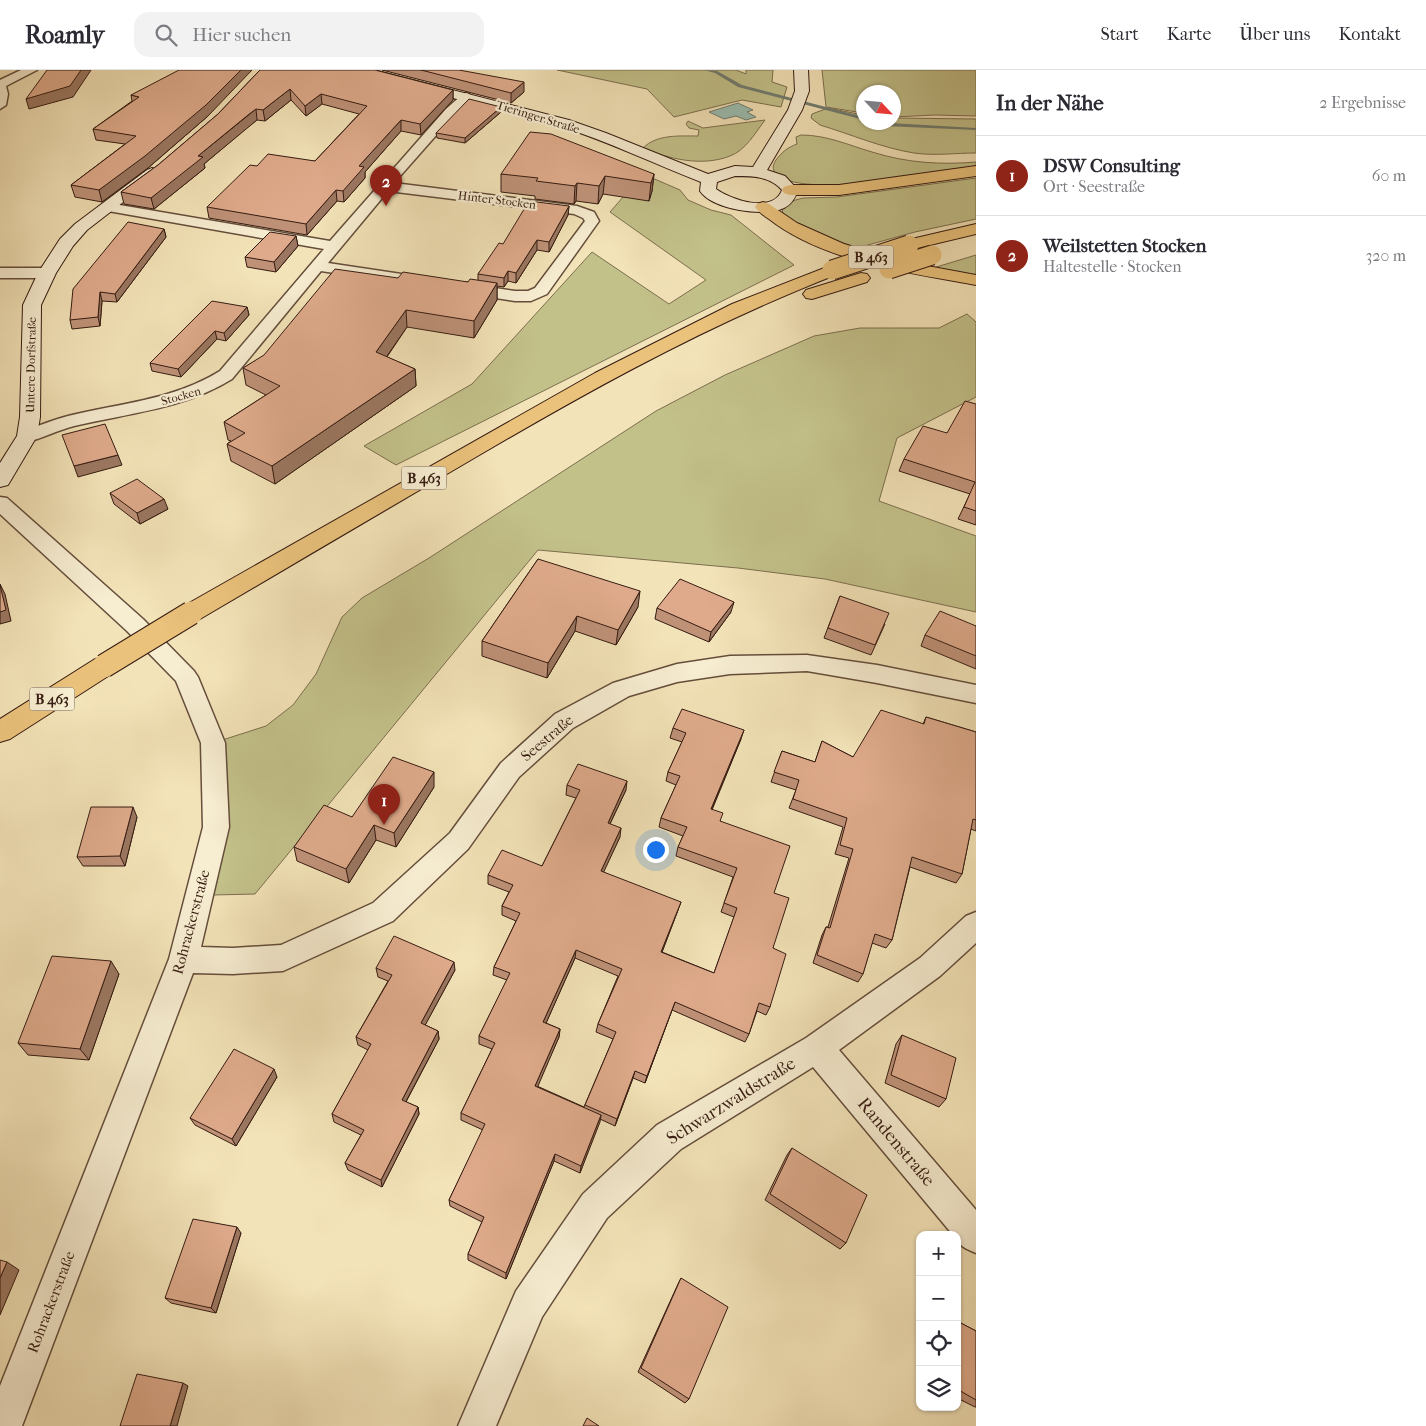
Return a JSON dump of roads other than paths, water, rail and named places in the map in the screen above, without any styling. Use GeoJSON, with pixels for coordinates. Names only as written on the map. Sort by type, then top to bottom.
{"type":"FeatureCollection","features":[{"type":"Feature","properties":{"kind":"highway"},"geometry":{"type":"LineString","coordinates":[[790,190],[839,190],[976,171]]}},
{"type":"Feature","properties":{"kind":"highway"},"geometry":{"type":"LineString","coordinates":[[763,207],[794,229],[839,247],[883,261],[976,280]]}},
{"type":"Feature","properties":{"kind":"highway","name":"B 463"},"geometry":{"type":"LineString","coordinates":[[0,732],[191,613],[555,402],[659,346],[774,291],[909,245],[976,229]]}},
{"type":"Feature","properties":{"kind":"highway","name":"B 463"},"geometry":{"type":"LineString","coordinates":[[659,346],[932,255],[976,244]]}},
{"type":"Feature","properties":{"kind":"main road","name":"Tieringer Straße"},"geometry":{"type":"LineString","coordinates":[[360,70],[385,78],[566,123],[668,165],[710,180]]}},
{"type":"Feature","properties":{"kind":"main road"},"geometry":{"type":"LineString","coordinates":[[758,172],[788,126],[796,110],[802,90],[801,70]]}},
{"type":"Feature","properties":{"kind":"main road","name":"Untere Dorfstraße"},"geometry":{"type":"LineString","coordinates":[[0,480],[27,436],[30,417],[32,305],[47,273],[66,243],[81,227],[161,165]]}},
{"type":"Feature","properties":{"kind":"main road"},"geometry":{"type":"LineString","coordinates":[[730,172],[758,172],[780,179],[790,190],[790,196],[785,201],[763,207],[736,206],[724,202],[708,191],[707,185],[716,176],[730,172]]}},
{"type":"Feature","properties":{"kind":"street"},"geometry":{"type":"LineString","coordinates":[[0,105],[2,94],[0,84],[31,70]]}},
{"type":"Feature","properties":{"kind":"street","name":"Stocken"},"geometry":{"type":"LineString","coordinates":[[27,436],[72,420],[186,396],[210,387],[226,376],[384,186],[450,112],[467,97]]}},
{"type":"Feature","properties":{"kind":"street","name":"Hinter Stocken"},"geometry":{"type":"LineString","coordinates":[[319,266],[515,296],[531,296],[540,291],[592,221],[589,215],[577,210],[384,186]]}},
{"type":"Feature","properties":{"kind":"street"},"geometry":{"type":"LineString","coordinates":[[108,207],[335,246]]}},
{"type":"Feature","properties":{"kind":"street"},"geometry":{"type":"LineString","coordinates":[[0,273],[47,273]]}},
{"type":"Feature","properties":{"kind":"street","name":"Rohrackerstraße"},"geometry":{"type":"LineString","coordinates":[[0,503],[135,625],[186,677],[213,743],[216,827],[184,959],[3,1426]]}},
{"type":"Feature","properties":{"kind":"street","name":"Seestraße"},"geometry":{"type":"LineString","coordinates":[[184,959],[233,961],[283,958],[383,912],[459,841],[510,770],[564,721],[621,689],[677,673],[730,665],[807,663],[877,674],[976,694]]}},
{"type":"Feature","properties":{"kind":"street","name":"Schwarzwaldstraße"},"geometry":{"type":"LineString","coordinates":[[477,1426],[529,1304],[595,1206],[669,1137],[817,1048],[930,967],[976,925]]}},
{"type":"Feature","properties":{"kind":"street","name":"Randenstraße"},"geometry":{"type":"LineString","coordinates":[[817,1048],[976,1236]]}},
{"type":"Feature","properties":{"kind":"water"},"geometry":{"type":"Polygon","coordinates":[[[738,103],[753,110],[747,112],[756,117],[746,120],[736,116],[724,119],[709,112],[738,103]]]}},
{"type":"Feature","properties":{"kind":"waterway"},"geometry":{"type":"LineString","coordinates":[[706,70],[716,72],[740,86],[856,117]]}},
{"type":"Feature","properties":{"kind":"waterway"},"geometry":{"type":"LineString","coordinates":[[901,126],[976,129]]}},
{"type":"Feature","properties":{"kind":"place","name":"Weilstetten Stocken"},"geometry":{"type":"Point","coordinates":[386,206]}},
{"type":"Feature","properties":{"kind":"place","name":"DSW Consulting"},"geometry":{"type":"Point","coordinates":[384,825]}}]}
